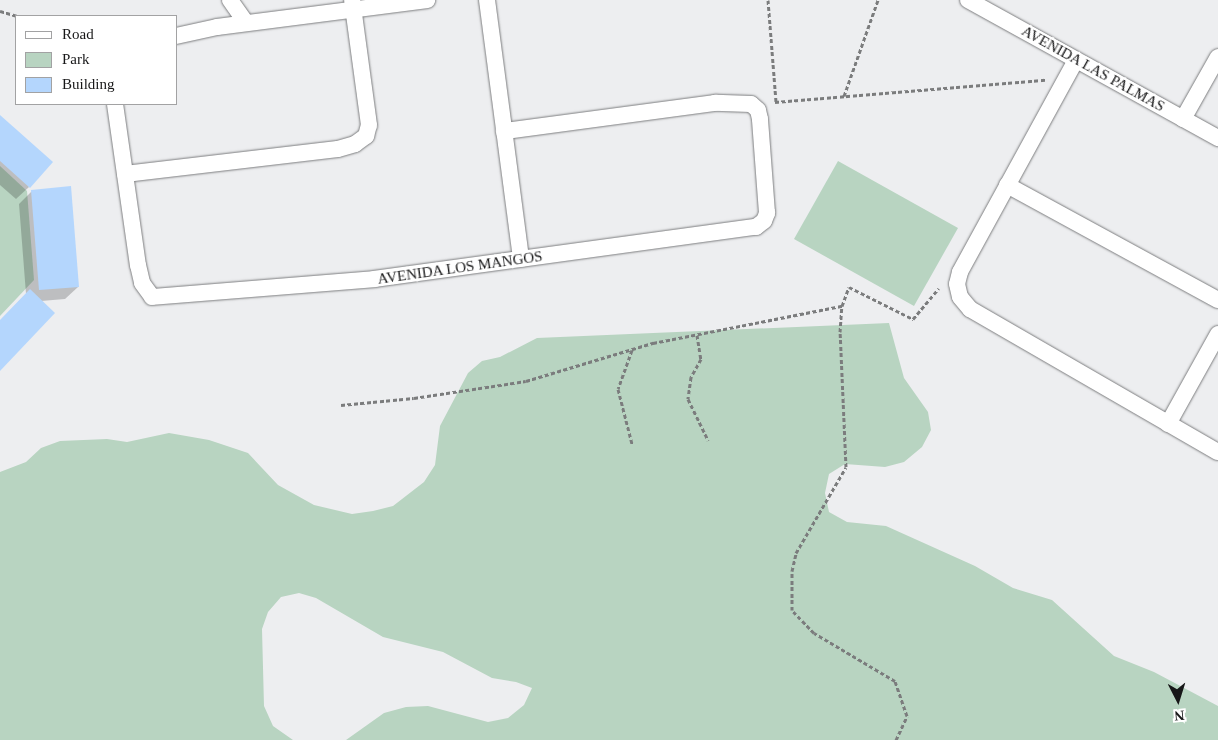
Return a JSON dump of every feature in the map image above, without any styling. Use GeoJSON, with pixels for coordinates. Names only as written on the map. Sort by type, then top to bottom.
{"type":"FeatureCollection","features":[{"type":"Feature","properties":{"kind":"street"},"geometry":{"type":"LineString","coordinates":[[230,0],[246,23]]}},
{"type":"Feature","properties":{"kind":"street"},"geometry":{"type":"LineString","coordinates":[[178,36],[353,5],[427,0]]}},
{"type":"Feature","properties":{"kind":"street"},"geometry":{"type":"LineString","coordinates":[[487,0],[521,259]]}},
{"type":"Feature","properties":{"kind":"street","name":"AVENIDA LAS PALMAS"},"geometry":{"type":"LineString","coordinates":[[968,0],[1218,138]]}},
{"type":"Feature","properties":{"kind":"street"},"geometry":{"type":"LineString","coordinates":[[115,105],[125,174],[355,144],[366,136],[369,125],[353,5]]}},
{"type":"Feature","properties":{"kind":"street"},"geometry":{"type":"LineString","coordinates":[[1183,119],[1218,56]]}},
{"type":"Feature","properties":{"kind":"street"},"geometry":{"type":"LineString","coordinates":[[1076,60],[960,272],[956,284],[960,297],[970,309],[1218,452]]}},
{"type":"Feature","properties":{"kind":"street"},"geometry":{"type":"LineString","coordinates":[[504,131],[715,103],[751,104]]}},
{"type":"Feature","properties":{"kind":"street","name":"AVENIDA LOS MANGOS"},"geometry":{"type":"LineString","coordinates":[[125,174],[138,265],[142,283],[152,297],[374,279],[756,227],[764,221],[767,214],[760,119],[758,110],[751,104]]}},
{"type":"Feature","properties":{"kind":"street"},"geometry":{"type":"LineString","coordinates":[[1007,185],[1218,300]]}},
{"type":"Feature","properties":{"kind":"street"},"geometry":{"type":"LineString","coordinates":[[1168,424],[1218,334]]}},
{"type":"Feature","properties":{"kind":"path"},"geometry":{"type":"LineString","coordinates":[[768,0],[776,102]]}},
{"type":"Feature","properties":{"kind":"path"},"geometry":{"type":"LineString","coordinates":[[844,96],[878,0]]}},
{"type":"Feature","properties":{"kind":"path"},"geometry":{"type":"LineString","coordinates":[[0,11],[15,15]]}},
{"type":"Feature","properties":{"kind":"path"},"geometry":{"type":"LineString","coordinates":[[751,104],[1066,79]]}},
{"type":"Feature","properties":{"kind":"path"},"geometry":{"type":"LineString","coordinates":[[896,740],[907,716],[895,681],[814,633],[792,610],[796,553],[846,467],[842,306],[849,287],[913,320],[936,289],[956,284]]}},
{"type":"Feature","properties":{"kind":"path"},"geometry":{"type":"LineString","coordinates":[[341,404],[414,398],[526,381],[632,350],[696,335],[842,306]]}},
{"type":"Feature","properties":{"kind":"path"},"geometry":{"type":"LineString","coordinates":[[696,335],[701,359],[691,377],[688,399],[708,440]]}},
{"type":"Feature","properties":{"kind":"path"},"geometry":{"type":"LineString","coordinates":[[632,350],[618,390],[632,444]]}},
{"type":"Feature","properties":{"kind":"green space"},"geometry":{"type":"Polygon","coordinates":[[[838,161],[958,228],[914,306],[794,239],[838,161]]]}},
{"type":"Feature","properties":{"kind":"green space"},"geometry":{"type":"Polygon","coordinates":[[[0,166],[27,191],[34,280],[0,316],[0,166]]]}},
{"type":"Feature","properties":{"kind":"green space"},"geometry":{"type":"Polygon","coordinates":[[[889,323],[904,378],[928,412],[931,430],[922,447],[904,462],[885,467],[845,464],[829,474],[825,493],[829,512],[847,522],[886,526],[975,566],[1013,588],[1052,600],[1114,656],[1154,672],[1218,706],[1218,740],[346,740],[384,713],[406,707],[428,706],[488,722],[508,718],[524,705],[532,688],[516,682],[492,678],[443,652],[383,637],[316,598],[299,593],[281,597],[268,612],[262,629],[264,706],[273,726],[293,740],[0,740],[0,472],[26,462],[41,448],[60,441],[107,439],[127,442],[169,433],[209,440],[248,453],[278,485],[314,505],[352,514],[373,511],[393,506],[424,482],[435,465],[440,426],[468,373],[482,361],[500,357],[537,338],[889,323]]]}},
{"type":"Feature","properties":{"kind":"building"},"geometry":{"type":"Polygon","coordinates":[[[0,115],[53,162],[30,188],[0,161],[0,115]]]}},
{"type":"Feature","properties":{"kind":"building"},"geometry":{"type":"Polygon","coordinates":[[[71,186],[79,287],[39,290],[31,190],[71,186]]]}},
{"type":"Feature","properties":{"kind":"building"},"geometry":{"type":"Polygon","coordinates":[[[30,289],[55,313],[0,371],[0,320],[30,289]]]}}]}
